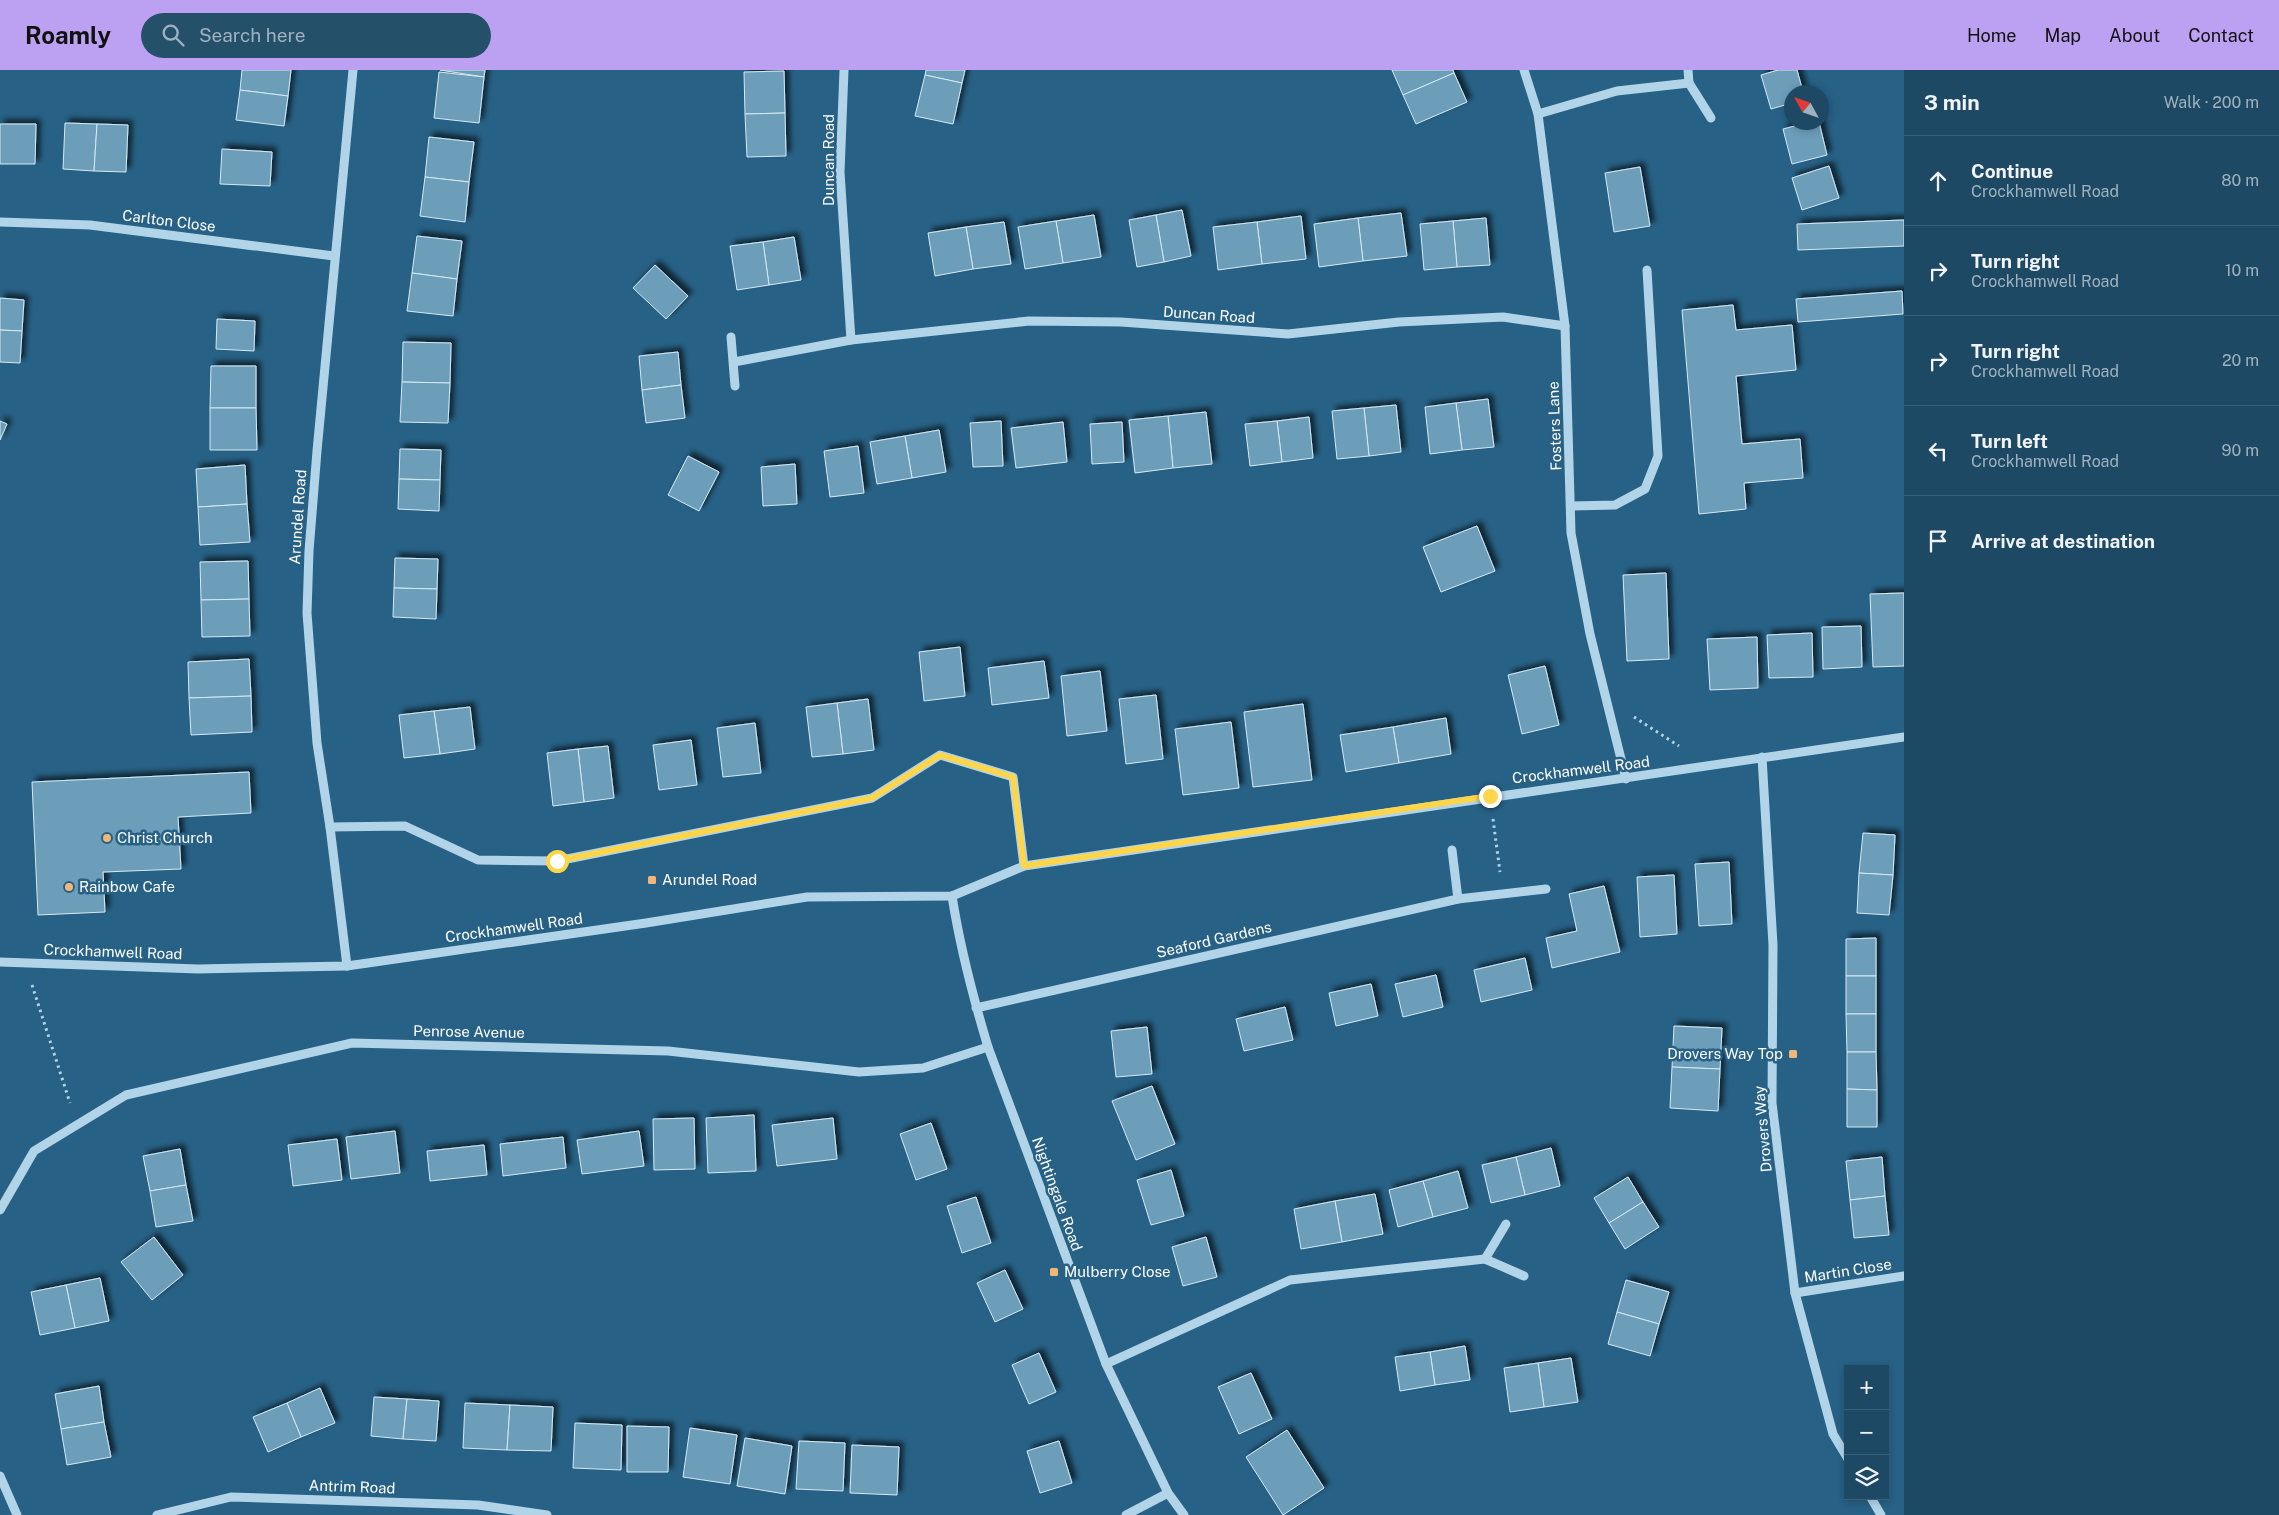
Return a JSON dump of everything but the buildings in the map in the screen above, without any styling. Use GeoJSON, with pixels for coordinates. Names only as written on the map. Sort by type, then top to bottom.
{"type":"FeatureCollection","features":[{"type":"Feature","properties":{"kind":"street","name":"Arundel Road"},"geometry":{"type":"LineString","coordinates":[[346,966],[330,827],[317,744],[307,613],[308,551],[334,256],[353,70]]}},
{"type":"Feature","properties":{"kind":"street","name":"Duncan Road"},"geometry":{"type":"LineString","coordinates":[[844,70],[840,172],[852,340]]}},
{"type":"Feature","properties":{"kind":"street","name":"Fosters Lane"},"geometry":{"type":"LineString","coordinates":[[1524,70],[1538,114],[1565,326],[1573,542],[1590,634],[1626,779]]}},
{"type":"Feature","properties":{"kind":"street"},"geometry":{"type":"LineString","coordinates":[[1688,70],[1689,83],[1711,118]]}},
{"type":"Feature","properties":{"kind":"street"},"geometry":{"type":"LineString","coordinates":[[1538,114],[1617,91],[1689,83]]}},
{"type":"Feature","properties":{"kind":"street","name":"Carlton Close"},"geometry":{"type":"LineString","coordinates":[[0,222],[90,225],[334,256]]}},
{"type":"Feature","properties":{"kind":"street"},"geometry":{"type":"LineString","coordinates":[[1572,506],[1616,505],[1645,489],[1658,456],[1647,270]]}},
{"type":"Feature","properties":{"kind":"street","name":"Duncan Road"},"geometry":{"type":"LineString","coordinates":[[734,362],[852,340],[1029,321],[1121,322],[1288,334],[1399,322],[1503,317],[1565,326]]}},
{"type":"Feature","properties":{"kind":"street"},"geometry":{"type":"LineString","coordinates":[[731,337],[736,386]]}},
{"type":"Feature","properties":{"kind":"street","name":"Crockhamwell Road"},"geometry":{"type":"LineString","coordinates":[[0,962],[198,970],[346,966],[646,923],[807,897],[952,896],[1024,866],[1490,796],[1626,779],[1904,737]]}},
{"type":"Feature","properties":{"kind":"street"},"geometry":{"type":"LineString","coordinates":[[330,827],[405,826],[478,860],[557,861],[872,798],[940,755],[1013,777],[1024,866]]}},
{"type":"Feature","properties":{"kind":"street","name":"Drovers Way"},"geometry":{"type":"LineString","coordinates":[[1762,757],[1773,945],[1772,1103],[1795,1293],[1833,1434],[1846,1455]]}},
{"type":"Feature","properties":{"kind":"street"},"geometry":{"type":"LineString","coordinates":[[1452,850],[1458,899]]}},
{"type":"Feature","properties":{"kind":"street","name":"Seaford Gardens"},"geometry":{"type":"LineString","coordinates":[[976,1008],[1458,899],[1546,890]]}},
{"type":"Feature","properties":{"kind":"street","name":"Nightingale Road"},"geometry":{"type":"LineString","coordinates":[[952,896],[959,936],[976,1008],[988,1047],[1106,1364],[1168,1493],[1184,1515]]}},
{"type":"Feature","properties":{"kind":"street","name":"Penrose Avenue"},"geometry":{"type":"LineString","coordinates":[[0,1210],[34,1151],[126,1095],[352,1043],[668,1051],[859,1072],[922,1068],[988,1047]]}},
{"type":"Feature","properties":{"kind":"street"},"geometry":{"type":"LineString","coordinates":[[1485,1258],[1506,1224]]}},
{"type":"Feature","properties":{"kind":"street"},"geometry":{"type":"LineString","coordinates":[[1106,1364],[1290,1280],[1485,1258],[1524,1276]]}},
{"type":"Feature","properties":{"kind":"street","name":"Martin Close"},"geometry":{"type":"LineString","coordinates":[[1795,1293],[1904,1276]]}},
{"type":"Feature","properties":{"kind":"street"},"geometry":{"type":"LineString","coordinates":[[0,1476],[17,1515]]}},
{"type":"Feature","properties":{"kind":"street"},"geometry":{"type":"LineString","coordinates":[[1126,1515],[1168,1493]]}},
{"type":"Feature","properties":{"kind":"street","name":"Antrim Road"},"geometry":{"type":"LineString","coordinates":[[157,1515],[230,1497],[478,1505],[547,1515]]}},
{"type":"Feature","properties":{"kind":"street"},"geometry":{"type":"LineString","coordinates":[[1872,1500],[1881,1515]]}},
{"type":"Feature","properties":{"kind":"path"},"geometry":{"type":"LineString","coordinates":[[1606,699],[1709,766]]}},
{"type":"Feature","properties":{"kind":"path"},"geometry":{"type":"LineString","coordinates":[[1490,796],[1502,894]]}},
{"type":"Feature","properties":{"kind":"path"},"geometry":{"type":"LineString","coordinates":[[22,963],[30,978],[77,1125]]}},
{"type":"Feature","properties":{"kind":"place","name":"Christ Church"},"geometry":{"type":"Point","coordinates":[107,838]}},
{"type":"Feature","properties":{"kind":"place","name":"Arundel Road"},"geometry":{"type":"Point","coordinates":[652,880]}},
{"type":"Feature","properties":{"kind":"place","name":"Rainbow Cafe"},"geometry":{"type":"Point","coordinates":[69,887]}},
{"type":"Feature","properties":{"kind":"place","name":"Drovers Way Top"},"geometry":{"type":"Point","coordinates":[1793,1054]}},
{"type":"Feature","properties":{"kind":"place","name":"Mulberry Close"},"geometry":{"type":"Point","coordinates":[1054,1272]}},
{"type":"Feature","properties":{"kind":"route"},"geometry":{"type":"LineString","coordinates":[[557,861],[872,798],[940,755],[1013,777],[1024,866],[1490,796]]}}]}
